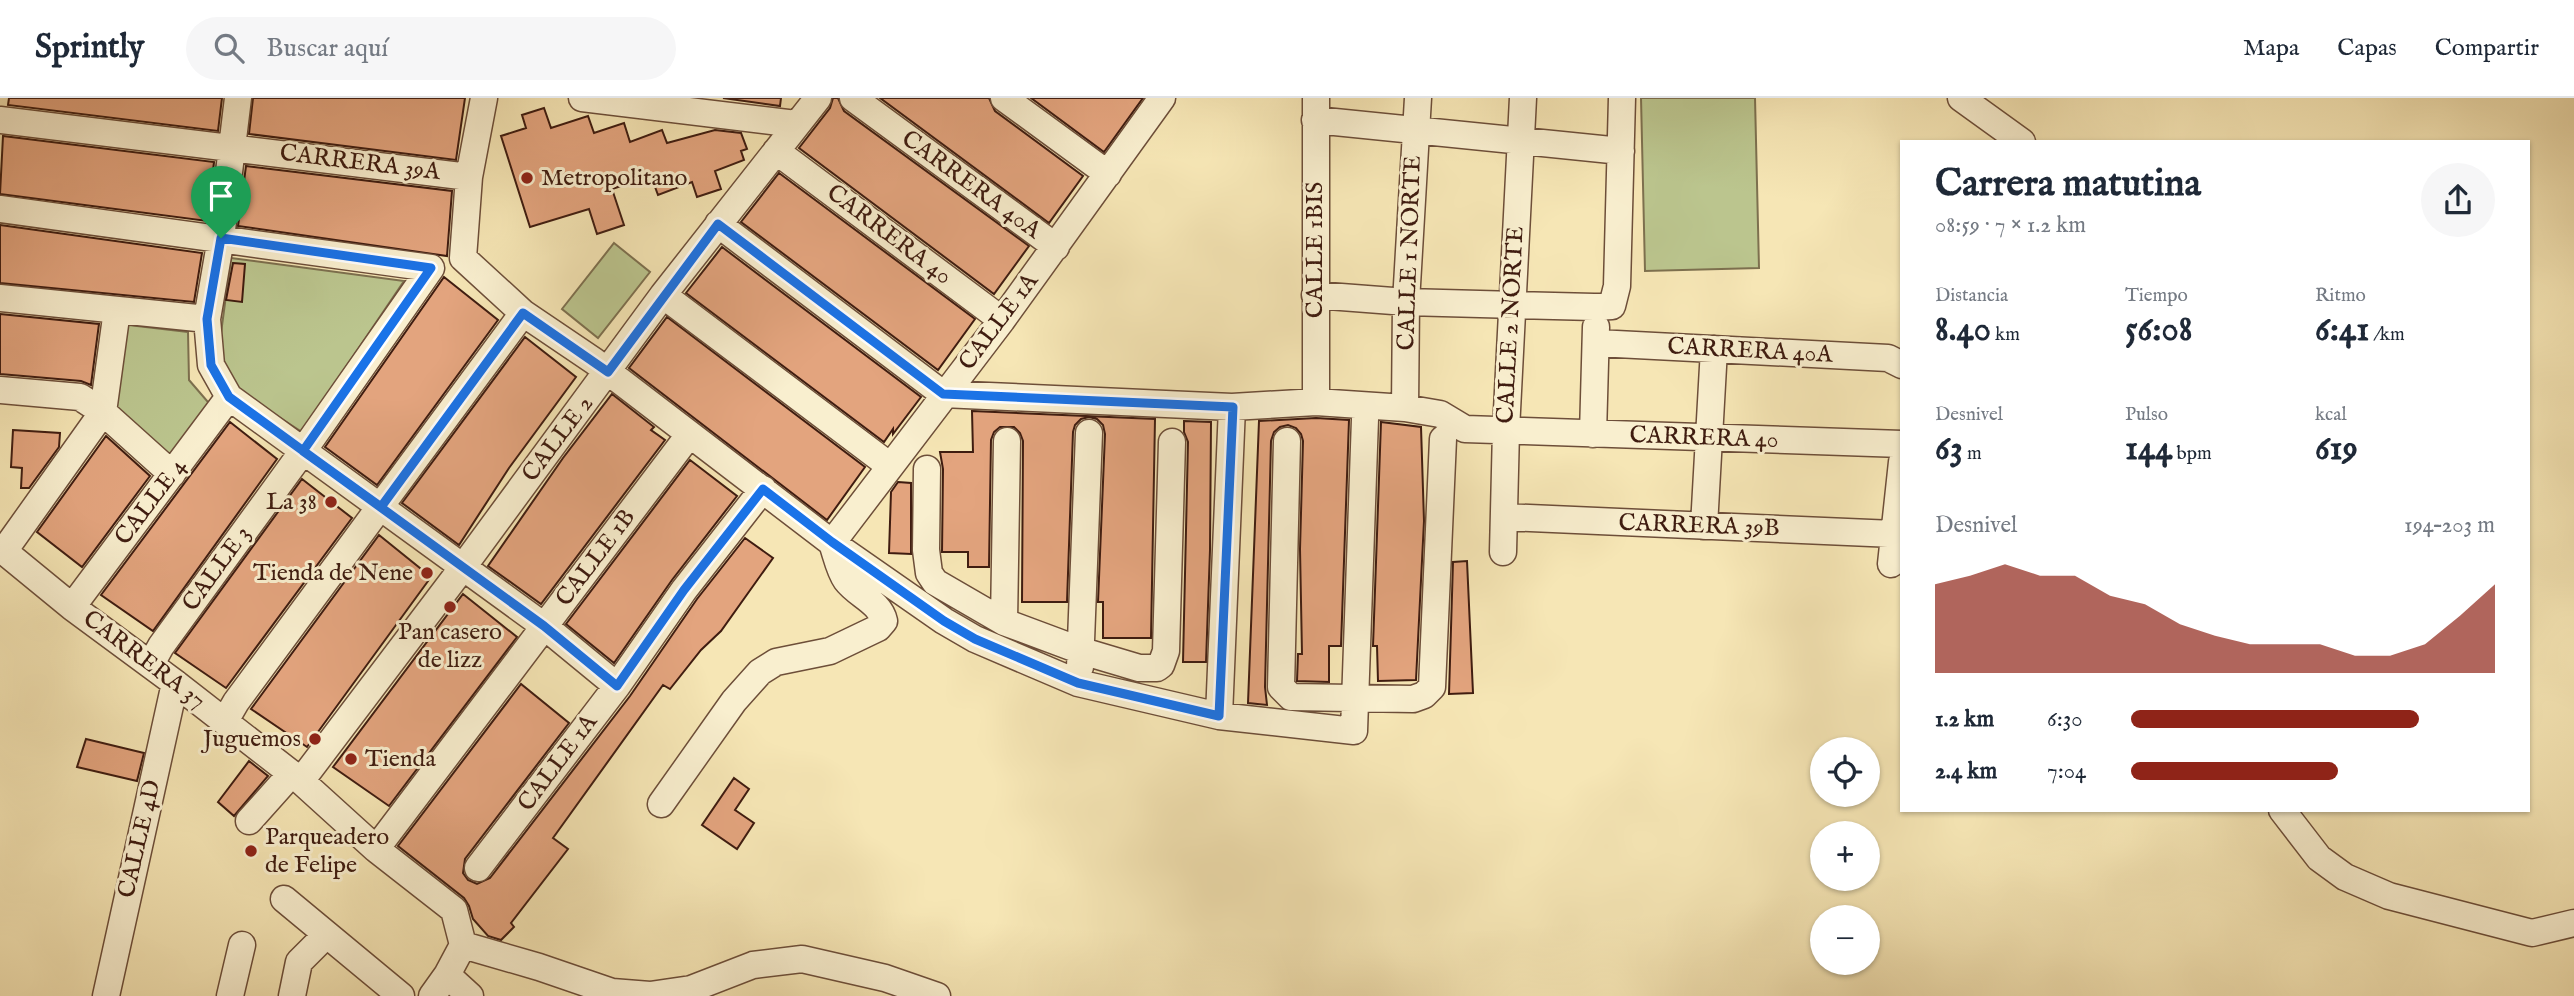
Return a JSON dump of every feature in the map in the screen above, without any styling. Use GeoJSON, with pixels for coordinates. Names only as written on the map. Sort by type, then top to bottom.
{"type":"FeatureCollection","features":[{"type":"Feature","properties":{"kind":"street"},"geometry":{"type":"LineString","coordinates":[[238,98],[221,238],[207,319],[211,365],[229,397],[544,626],[617,686]]}},
{"type":"Feature","properties":{"kind":"street"},"geometry":{"type":"LineString","coordinates":[[484,98],[469,177],[463,258],[523,313],[608,372],[832,542],[944,621],[975,639],[1078,683],[1209,714],[1354,731],[1365,419]]}},
{"type":"Feature","properties":{"kind":"street"},"geometry":{"type":"LineString","coordinates":[[582,98],[627,101],[796,124]]}},
{"type":"Feature","properties":{"kind":"street","name":"CALLE 2"},"geometry":{"type":"LineString","coordinates":[[249,821],[296,777],[463,567],[663,295],[818,98]]}},
{"type":"Feature","properties":{"kind":"street","name":"CARRERA 40A"},"geometry":{"type":"LineString","coordinates":[[853,98],[1056,247]]}},
{"type":"Feature","properties":{"kind":"street"},"geometry":{"type":"LineString","coordinates":[[1004,98],[1108,174]]}},
{"type":"Feature","properties":{"kind":"street","name":"CALLE 1A"},"geometry":{"type":"LineString","coordinates":[[832,542],[1002,320],[1162,98]]}},
{"type":"Feature","properties":{"kind":"street","name":"CALLE 1 NORTE"},"geometry":{"type":"LineString","coordinates":[[1405,408],[1406,302],[1418,98]]}},
{"type":"Feature","properties":{"kind":"street","name":"CALLE 2 NORTE"},"geometry":{"type":"LineString","coordinates":[[1503,552],[1506,430],[1523,98]]}},
{"type":"Feature","properties":{"kind":"street"},"geometry":{"type":"LineString","coordinates":[[1594,435],[1597,343],[1603,307],[1617,286],[1622,98]]}},
{"type":"Feature","properties":{"kind":"street"},"geometry":{"type":"LineString","coordinates":[[1961,98],[2019,140]]}},
{"type":"Feature","properties":{"kind":"street"},"geometry":{"type":"LineString","coordinates":[[1315,109],[1415,130],[1621,152]]}},
{"type":"Feature","properties":{"kind":"street","name":"CALLE 1BIS"},"geometry":{"type":"LineString","coordinates":[[1315,109],[1315,402]]}},
{"type":"Feature","properties":{"kind":"street","name":"CARRERA 39A"},"geometry":{"type":"LineString","coordinates":[[0,121],[469,177]]}},
{"type":"Feature","properties":{"kind":"street","name":"CARRERA 40"},"geometry":{"type":"LineString","coordinates":[[776,151],[1002,320]]}},
{"type":"Feature","properties":{"kind":"street"},"geometry":{"type":"LineString","coordinates":[[0,209],[221,238]]}},
{"type":"Feature","properties":{"kind":"street"},"geometry":{"type":"LineString","coordinates":[[718,224],[943,394],[1233,407],[1315,402],[1405,408]]}},
{"type":"Feature","properties":{"kind":"street","name":"CALLE 3"},"geometry":{"type":"LineString","coordinates":[[151,664],[161,646],[303,451],[431,268],[221,238]]}},
{"type":"Feature","properties":{"kind":"street"},"geometry":{"type":"LineString","coordinates":[[663,295],[890,467]]}},
{"type":"Feature","properties":{"kind":"street"},"geometry":{"type":"LineString","coordinates":[[1315,295],[1406,302],[1603,307]]}},
{"type":"Feature","properties":{"kind":"street"},"geometry":{"type":"LineString","coordinates":[[0,298],[207,319]]}},
{"type":"Feature","properties":{"kind":"street"},"geometry":{"type":"LineString","coordinates":[[2,550],[103,412],[117,310]]}},
{"type":"Feature","properties":{"kind":"street"},"geometry":{"type":"LineString","coordinates":[[225,722],[236,702],[523,313]]}},
{"type":"Feature","properties":{"kind":"street","name":"CARRERA 40A"},"geometry":{"type":"LineString","coordinates":[[1597,343],[1888,358],[1900,364]]}},
{"type":"Feature","properties":{"kind":"street"},"geometry":{"type":"LineString","coordinates":[[1704,526],[1714,349]]}},
{"type":"Feature","properties":{"kind":"street"},"geometry":{"type":"LineString","coordinates":[[0,390],[80,397],[103,412],[172,474]]}},
{"type":"Feature","properties":{"kind":"street","name":"CALLE 4"},"geometry":{"type":"LineString","coordinates":[[72,607],[229,397]]}},
{"type":"Feature","properties":{"kind":"street"},"geometry":{"type":"LineString","coordinates":[[1209,714],[1233,407]]}},
{"type":"Feature","properties":{"kind":"street","name":"CARRERA 40"},"geometry":{"type":"LineString","coordinates":[[1405,408],[1440,414],[1465,429],[1900,444]]}},
{"type":"Feature","properties":{"kind":"street"},"geometry":{"type":"LineString","coordinates":[[1078,683],[1082,651],[1089,433]]}},
{"type":"Feature","properties":{"kind":"street","name":"CALLE 1B"},"geometry":{"type":"LineString","coordinates":[[376,849],[689,435]]}},
{"type":"Feature","properties":{"kind":"street"},"geometry":{"type":"LineString","coordinates":[[1287,441],[1281,687],[1291,697],[1413,699],[1424,695],[1432,687],[1443,439]]}},
{"type":"Feature","properties":{"kind":"street"},"geometry":{"type":"LineString","coordinates":[[1004,622],[1006,440]]}},
{"type":"Feature","properties":{"kind":"street"},"geometry":{"type":"LineString","coordinates":[[927,469],[926,550],[929,573],[943,587],[1004,622],[1082,651],[1148,670],[1157,668],[1164,661],[1166,651],[1172,442]]}},
{"type":"Feature","properties":{"kind":"street"},"geometry":{"type":"LineString","coordinates":[[1891,564],[1900,480]]}},
{"type":"Feature","properties":{"kind":"street","name":"CALLE 1A"},"geometry":{"type":"LineString","coordinates":[[478,868],[617,686],[684,590],[763,489]]}},
{"type":"Feature","properties":{"kind":"street","name":"CARRERA 39B"},"geometry":{"type":"LineString","coordinates":[[1505,517],[1894,534]]}},
{"type":"Feature","properties":{"kind":"street"},"geometry":{"type":"LineString","coordinates":[[660,804],[734,701],[760,672],[776,662],[830,651],[878,628],[884,621],[882,612],[844,578],[832,542]]}},
{"type":"Feature","properties":{"kind":"street","name":"CARRERA 37"},"geometry":{"type":"LineString","coordinates":[[2,550],[72,607],[151,664],[296,777],[376,849],[454,910],[463,945]]}},
{"type":"Feature","properties":{"kind":"street","name":"CALLE 4D"},"geometry":{"type":"LineString","coordinates":[[106,996],[175,683]]}},
{"type":"Feature","properties":{"kind":"street"},"geometry":{"type":"LineString","coordinates":[[2284,812],[2319,858],[2345,877],[2389,896],[2532,933],[2574,923]]}},
{"type":"Feature","properties":{"kind":"street"},"geometry":{"type":"LineString","coordinates":[[284,899],[401,996]]}},
{"type":"Feature","properties":{"kind":"street"},"geometry":{"type":"LineString","coordinates":[[292,996],[299,962],[326,935]]}},
{"type":"Feature","properties":{"kind":"street"},"geometry":{"type":"LineString","coordinates":[[230,996],[242,945]]}},
{"type":"Feature","properties":{"kind":"street"},"geometry":{"type":"LineString","coordinates":[[470,996],[440,986],[463,945],[612,992],[650,995],[691,989],[753,965],[802,959],[885,978],[937,996]]}},
{"type":"Feature","properties":{"kind":"green space"},"geometry":{"type":"Polygon","coordinates":[[[1641,98],[1755,98],[1759,268],[1645,271],[1641,98]]]}},
{"type":"Feature","properties":{"kind":"green space"},"geometry":{"type":"Polygon","coordinates":[[[614,243],[650,272],[598,338],[562,309],[614,243]]]}},
{"type":"Feature","properties":{"kind":"green space"},"geometry":{"type":"Polygon","coordinates":[[[231,258],[404,281],[302,432],[245,395],[217,363],[231,258]]]}},
{"type":"Feature","properties":{"kind":"green space"},"geometry":{"type":"Polygon","coordinates":[[[120,324],[188,332],[189,380],[214,409],[169,464],[113,408],[120,324]]]}},
{"type":"Feature","properties":{"kind":"building"},"geometry":{"type":"Polygon","coordinates":[[[9,98],[222,98],[218,131],[8,105],[9,98]]]}},
{"type":"Feature","properties":{"kind":"building"},"geometry":{"type":"Polygon","coordinates":[[[253,98],[465,98],[456,160],[249,134],[253,98]]]}},
{"type":"Feature","properties":{"kind":"building"},"geometry":{"type":"Polygon","coordinates":[[[723,98],[781,98],[780,106],[723,98]]]}},
{"type":"Feature","properties":{"kind":"building"},"geometry":{"type":"Polygon","coordinates":[[[833,98],[838,98],[844,111],[1029,246],[994,294],[799,148],[830,108],[833,98]]]}},
{"type":"Feature","properties":{"kind":"building"},"geometry":{"type":"Polygon","coordinates":[[[880,98],[989,98],[995,111],[1083,176],[1049,223],[880,98]]]}},
{"type":"Feature","properties":{"kind":"building"},"geometry":{"type":"Polygon","coordinates":[[[1031,98],[1143,98],[1104,152],[1031,98]]]}},
{"type":"Feature","properties":{"kind":"building"},"geometry":{"type":"Polygon","coordinates":[[[544,108],[551,128],[588,116],[594,133],[624,123],[630,142],[662,130],[667,143],[715,130],[741,133],[747,149],[741,151],[744,160],[715,171],[721,189],[697,197],[692,182],[658,195],[651,176],[612,189],[624,225],[597,234],[589,209],[530,227],[501,136],[526,128],[522,115],[544,108]]]}},
{"type":"Feature","properties":{"kind":"building"},"geometry":{"type":"Polygon","coordinates":[[[3,136],[214,162],[207,221],[0,194],[3,136]]]}},
{"type":"Feature","properties":{"kind":"building"},"geometry":{"type":"Polygon","coordinates":[[[246,166],[452,191],[447,256],[238,226],[246,166]]]}},
{"type":"Feature","properties":{"kind":"building"},"geometry":{"type":"Polygon","coordinates":[[[779,173],[975,319],[938,370],[741,222],[779,173]]]}},
{"type":"Feature","properties":{"kind":"building"},"geometry":{"type":"Polygon","coordinates":[[[0,225],[202,253],[194,302],[0,283],[0,225]]]}},
{"type":"Feature","properties":{"kind":"building"},"geometry":{"type":"Polygon","coordinates":[[[722,247],[921,397],[884,442],[686,293],[722,247]]]}},
{"type":"Feature","properties":{"kind":"building"},"geometry":{"type":"Polygon","coordinates":[[[233,263],[245,264],[242,302],[226,300],[233,263]]]}},
{"type":"Feature","properties":{"kind":"building"},"geometry":{"type":"Polygon","coordinates":[[[444,277],[498,320],[377,485],[325,447],[444,277]]]}},
{"type":"Feature","properties":{"kind":"building"},"geometry":{"type":"Polygon","coordinates":[[[0,314],[99,324],[91,385],[81,381],[0,374],[0,314]]]}},
{"type":"Feature","properties":{"kind":"building"},"geometry":{"type":"Polygon","coordinates":[[[667,317],[865,467],[827,520],[629,368],[667,317]]]}},
{"type":"Feature","properties":{"kind":"building"},"geometry":{"type":"Polygon","coordinates":[[[525,337],[576,377],[509,468],[459,545],[402,503],[525,337]]]}},
{"type":"Feature","properties":{"kind":"building"},"geometry":{"type":"Polygon","coordinates":[[[612,394],[654,427],[651,430],[665,440],[541,604],[488,566],[563,458],[612,394]]]}},
{"type":"Feature","properties":{"kind":"building"},"geometry":{"type":"Polygon","coordinates":[[[972,411],[1155,419],[1151,638],[1103,638],[1103,602],[1098,602],[1105,434],[1103,425],[1097,419],[1081,419],[1073,432],[1067,602],[1022,602],[1023,441],[1014,427],[1000,427],[991,440],[989,567],[968,567],[968,552],[942,552],[943,469],[940,452],[973,452],[972,411]]]}},
{"type":"Feature","properties":{"kind":"building"},"geometry":{"type":"Polygon","coordinates":[[[1316,418],[1349,420],[1341,646],[1329,646],[1329,682],[1297,681],[1298,654],[1302,654],[1300,549],[1303,441],[1296,428],[1288,425],[1280,427],[1274,432],[1271,441],[1265,687],[1267,705],[1248,703],[1259,421],[1316,418]]]}},
{"type":"Feature","properties":{"kind":"building"},"geometry":{"type":"Polygon","coordinates":[[[1184,421],[1211,422],[1206,662],[1183,662],[1188,442],[1184,421]]]}},
{"type":"Feature","properties":{"kind":"building"},"geometry":{"type":"Polygon","coordinates":[[[230,422],[277,459],[153,631],[101,595],[230,422]]]}},
{"type":"Feature","properties":{"kind":"building"},"geometry":{"type":"Polygon","coordinates":[[[1381,422],[1421,427],[1424,521],[1416,680],[1378,681],[1377,646],[1373,646],[1381,422]]]}},
{"type":"Feature","properties":{"kind":"building"},"geometry":{"type":"Polygon","coordinates":[[[13,430],[60,433],[59,447],[29,488],[21,488],[22,468],[11,467],[13,430]]]}},
{"type":"Feature","properties":{"kind":"building"},"geometry":{"type":"Polygon","coordinates":[[[106,436],[150,476],[82,567],[37,532],[106,436]]]}},
{"type":"Feature","properties":{"kind":"building"},"geometry":{"type":"Polygon","coordinates":[[[690,460],[737,496],[672,580],[614,663],[566,624],[690,460]]]}},
{"type":"Feature","properties":{"kind":"building"},"geometry":{"type":"Polygon","coordinates":[[[302,479],[352,518],[226,688],[175,653],[302,479]]]}},
{"type":"Feature","properties":{"kind":"building"},"geometry":{"type":"Polygon","coordinates":[[[898,482],[911,483],[911,554],[889,553],[891,492],[898,482]]]}},
{"type":"Feature","properties":{"kind":"building"},"geometry":{"type":"Polygon","coordinates":[[[379,535],[431,577],[307,747],[251,709],[379,535]]]}},
{"type":"Feature","properties":{"kind":"building"},"geometry":{"type":"Polygon","coordinates":[[[745,538],[773,558],[721,631],[701,650],[670,689],[663,685],[553,838],[568,849],[511,923],[514,927],[501,940],[488,936],[473,919],[464,898],[398,846],[521,684],[569,723],[465,859],[463,873],[468,880],[477,884],[490,878],[630,696],[697,599],[745,538]]]}},
{"type":"Feature","properties":{"kind":"building"},"geometry":{"type":"Polygon","coordinates":[[[1467,561],[1473,693],[1449,694],[1453,562],[1467,561]]]}},
{"type":"Feature","properties":{"kind":"building"},"geometry":{"type":"Polygon","coordinates":[[[463,594],[517,637],[389,806],[333,767],[463,594]]]}},
{"type":"Feature","properties":{"kind":"building"},"geometry":{"type":"Polygon","coordinates":[[[86,739],[144,753],[137,781],[77,767],[86,739]]]}},
{"type":"Feature","properties":{"kind":"building"},"geometry":{"type":"Polygon","coordinates":[[[249,761],[268,776],[234,816],[218,802],[249,761]]]}},
{"type":"Feature","properties":{"kind":"building"},"geometry":{"type":"Polygon","coordinates":[[[734,778],[749,789],[735,810],[754,823],[737,849],[702,825],[734,778]]]}},
{"type":"Feature","properties":{"kind":"place","name":"Metropolitano"},"geometry":{"type":"Point","coordinates":[527,178]}},
{"type":"Feature","properties":{"kind":"place","name":"La 38"},"geometry":{"type":"Point","coordinates":[331,502]}},
{"type":"Feature","properties":{"kind":"place","name":"Tienda de Nene"},"geometry":{"type":"Point","coordinates":[427,573]}},
{"type":"Feature","properties":{"kind":"place","name":"Pan casero de lizz"},"geometry":{"type":"Point","coordinates":[450,607]}},
{"type":"Feature","properties":{"kind":"place","name":"Juguemos"},"geometry":{"type":"Point","coordinates":[315,739]}},
{"type":"Feature","properties":{"kind":"place","name":"Tienda"},"geometry":{"type":"Point","coordinates":[351,759]}},
{"type":"Feature","properties":{"kind":"place","name":"Parqueadero de Felipe"},"geometry":{"type":"Point","coordinates":[251,851]}},
{"type":"Feature","properties":{"kind":"route"},"geometry":{"type":"LineString","coordinates":[[221,238],[207,319],[211,365],[229,397],[544,626],[617,686],[684,590],[763,489],[832,542],[944,621],[975,639],[1078,683],[1219,716],[1233,407],[943,394],[718,224],[608,372],[523,313],[381,507],[303,451],[431,268],[221,238]]}}]}
